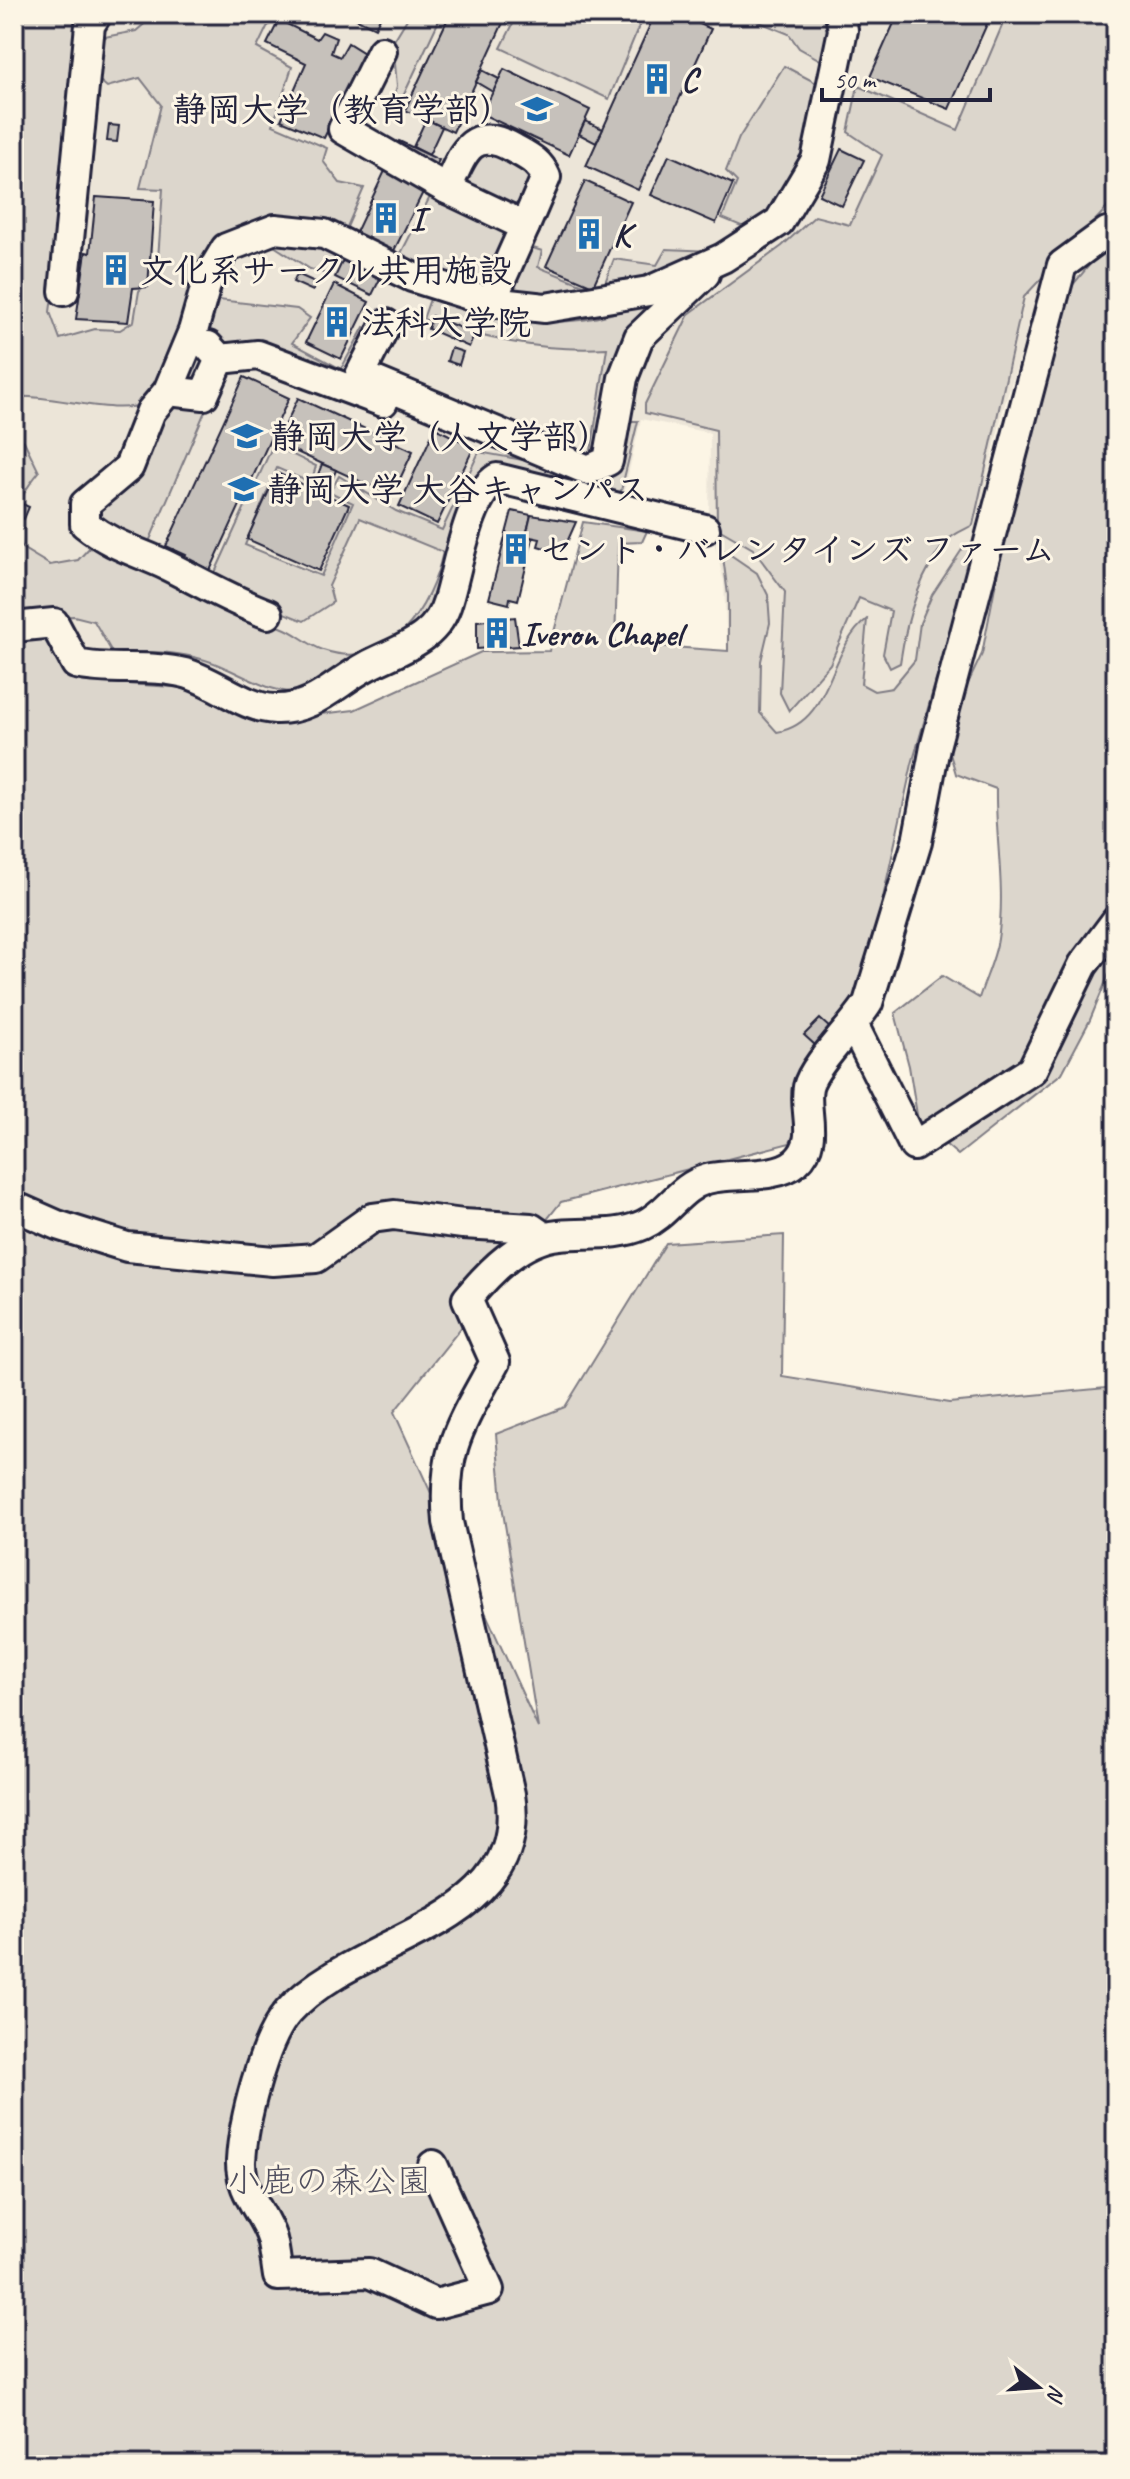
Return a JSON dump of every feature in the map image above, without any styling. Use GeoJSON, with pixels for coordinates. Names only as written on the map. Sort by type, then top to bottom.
{"type":"FeatureCollection","features":[{"type":"Feature","properties":{"kind":"street"},"geometry":{"type":"LineString","coordinates":[[64,291],[90,25],[97,14]]}},
{"type":"Feature","properties":{"kind":"street"},"geometry":{"type":"LineString","coordinates":[[268,614],[223,597],[164,564],[109,543],[85,524],[85,504],[129,467],[151,411],[168,391],[193,331],[208,278],[226,248],[275,229],[324,234],[412,277],[491,302],[545,308],[649,291],[723,258],[779,222],[816,160],[843,30],[840,14]]}},
{"type":"Feature","properties":{"kind":"street"},"geometry":{"type":"LineString","coordinates":[[382,51],[343,129],[447,189],[525,226]]}},
{"type":"Feature","properties":{"kind":"street"},"geometry":{"type":"LineString","coordinates":[[447,189],[463,152],[475,141],[496,138],[540,163],[546,177],[491,302]]}},
{"type":"Feature","properties":{"kind":"street"},"geometry":{"type":"LineString","coordinates":[[433,2165],[489,2290],[436,2304],[369,2273],[278,2276],[272,2237],[247,2195],[241,2165],[246,2122],[264,2060],[285,2015],[308,1990],[474,1899],[506,1856],[514,1823],[510,1794],[448,1522],[444,1483],[454,1437],[495,1362],[467,1299],[492,1268],[544,1237],[626,1230],[646,1224],[689,1185],[710,1178],[784,1169],[796,1161],[805,1149],[811,1124],[808,1085],[815,1071],[854,1026],[868,1003],[917,842],[935,747],[1062,265],[1107,232],[1116,230]]}},
{"type":"Feature","properties":{"kind":"street"},"geometry":{"type":"LineString","coordinates":[[386,324],[360,375],[588,470],[608,461],[623,378],[639,337],[723,258]]}},
{"type":"Feature","properties":{"kind":"street"},"geometry":{"type":"LineString","coordinates":[[193,331],[220,359]]}},
{"type":"Feature","properties":{"kind":"street"},"geometry":{"type":"LineString","coordinates":[[220,359],[258,355],[462,432],[508,455],[574,463]]}},
{"type":"Feature","properties":{"kind":"street"},"geometry":{"type":"LineString","coordinates":[[168,391],[204,395],[220,359]]}},
{"type":"Feature","properties":{"kind":"street"},"geometry":{"type":"LineString","coordinates":[[14,627],[54,623],[76,664],[151,667],[187,673],[263,708],[279,709],[317,701],[368,665],[392,657],[424,636],[445,613],[476,502],[487,485],[497,478],[705,529]]}},
{"type":"Feature","properties":{"kind":"street"},"geometry":{"type":"LineString","coordinates":[[854,1026],[914,1146],[1032,1070],[1083,965],[1116,921]]}},
{"type":"Feature","properties":{"kind":"street"},"geometry":{"type":"LineString","coordinates":[[14,1206],[57,1225],[127,1247],[273,1261],[316,1258],[372,1218],[394,1215],[463,1224],[531,1228],[544,1237]]}},
{"type":"Feature","properties":{"kind":"shaded area","name":"静岡大学 大谷キャンパス"},"geometry":{"type":"Polygon","coordinates":[[[14,14],[1116,14],[1116,211],[1055,277],[1036,305],[1003,410],[949,642],[913,755],[621,750],[633,644],[727,651],[724,582],[709,521],[710,433],[641,419],[622,501],[500,466],[415,635],[288,699],[81,662],[14,619],[14,14]]]}},
{"type":"Feature","properties":{"kind":"green space"},"geometry":{"type":"Polygon","coordinates":[[[14,14],[90,14],[50,312],[60,339],[95,329],[120,330],[134,321],[139,291],[157,273],[163,189],[140,188],[161,105],[140,78],[107,87],[100,81],[99,38],[136,31],[156,14],[281,14],[267,27],[257,48],[292,67],[273,125],[327,148],[323,161],[340,183],[364,188],[344,234],[228,241],[153,402],[120,408],[14,397],[14,14]]]}},
{"type":"Feature","properties":{"kind":"green space"},"geometry":{"type":"Polygon","coordinates":[[[410,14],[442,14],[399,105],[392,103],[397,86],[393,42],[410,14]]]}},
{"type":"Feature","properties":{"kind":"green space"},"geometry":{"type":"Polygon","coordinates":[[[518,14],[644,14],[609,99],[501,48],[518,14]]]}},
{"type":"Feature","properties":{"kind":"green space"},"geometry":{"type":"Polygon","coordinates":[[[754,14],[830,14],[831,66],[799,48],[789,34],[752,19],[754,14]]]}},
{"type":"Feature","properties":{"kind":"green space"},"geometry":{"type":"Polygon","coordinates":[[[1007,14],[1116,14],[1116,198],[1024,297],[973,525],[949,539],[928,569],[910,615],[900,663],[890,668],[883,654],[891,611],[859,598],[830,664],[789,711],[780,693],[785,592],[753,549],[717,528],[716,430],[645,413],[645,404],[689,314],[782,246],[815,216],[850,225],[882,155],[848,132],[858,86],[958,130],[1007,14]]]}},
{"type":"Feature","properties":{"kind":"green space"},"geometry":{"type":"Polygon","coordinates":[[[784,66],[824,87],[808,148],[791,186],[765,217],[746,228],[722,218],[737,182],[726,171],[739,138],[784,66]]]}},
{"type":"Feature","properties":{"kind":"green space"},"geometry":{"type":"Polygon","coordinates":[[[482,148],[515,158],[535,180],[520,203],[508,203],[470,185],[466,173],[482,148]]]}},
{"type":"Feature","properties":{"kind":"green space"},"geometry":{"type":"Polygon","coordinates":[[[435,187],[517,227],[488,294],[396,263],[435,187]]]}},
{"type":"Feature","properties":{"kind":"green space"},"geometry":{"type":"Polygon","coordinates":[[[1116,233],[1116,957],[1090,1020],[1062,1073],[958,1155],[918,1121],[909,1066],[895,1013],[942,976],[979,998],[995,954],[1001,902],[996,789],[956,774],[944,734],[982,654],[1014,488],[1061,299],[1116,233]]]}},
{"type":"Feature","properties":{"kind":"green space"},"geometry":{"type":"Polygon","coordinates":[[[266,241],[339,249],[327,274],[310,269],[266,241]]]}},
{"type":"Feature","properties":{"kind":"green space"},"geometry":{"type":"Polygon","coordinates":[[[524,245],[542,251],[538,267],[586,286],[604,285],[614,259],[657,265],[666,249],[714,251],[657,280],[571,298],[504,293],[524,245]]]}},
{"type":"Feature","properties":{"kind":"green space"},"geometry":{"type":"Polygon","coordinates":[[[226,257],[241,257],[228,270],[218,300],[297,309],[310,318],[292,343],[341,369],[364,327],[377,333],[364,361],[409,406],[235,357],[200,330],[226,257]]]}},
{"type":"Feature","properties":{"kind":"green space"},"geometry":{"type":"Polygon","coordinates":[[[670,297],[604,443],[591,451],[607,348],[537,346],[468,333],[423,319],[430,299],[504,317],[562,321],[603,316],[670,297]]]}},
{"type":"Feature","properties":{"kind":"green space"},"geometry":{"type":"Polygon","coordinates":[[[170,406],[206,409],[146,549],[165,573],[189,590],[286,629],[318,648],[347,655],[369,652],[388,644],[404,630],[429,594],[443,552],[360,518],[329,586],[333,602],[304,621],[221,588],[213,577],[273,445],[316,466],[311,483],[277,468],[245,545],[321,576],[353,503],[330,492],[339,476],[396,511],[442,530],[479,452],[562,467],[595,478],[616,463],[621,421],[638,421],[619,499],[500,466],[479,477],[467,502],[436,604],[421,625],[406,638],[323,687],[296,693],[263,685],[195,657],[154,652],[113,654],[94,621],[74,616],[14,619],[14,435],[24,441],[39,472],[18,507],[17,525],[22,548],[50,565],[78,560],[92,545],[92,514],[146,458],[170,406]]]}},
{"type":"Feature","properties":{"kind":"green space","name":"小鹿の森公園"},"geometry":{"type":"Polygon","coordinates":[[[583,522],[647,531],[642,542],[618,543],[615,643],[728,651],[728,595],[722,549],[757,573],[768,595],[770,623],[761,661],[760,713],[777,732],[795,726],[809,714],[820,700],[844,648],[867,619],[861,684],[874,691],[892,688],[915,660],[920,623],[932,595],[963,548],[980,543],[957,629],[936,680],[912,764],[865,981],[790,1143],[561,1202],[394,1412],[538,1728],[503,1512],[496,1434],[565,1407],[666,1243],[784,1235],[782,1376],[949,1403],[1116,1387],[1116,2465],[14,2465],[14,640],[49,635],[81,681],[204,689],[263,721],[354,710],[481,652],[549,651],[583,522]]]}},
{"type":"Feature","properties":{"kind":"building"},"geometry":{"type":"Polygon","coordinates":[[[347,14],[382,14],[375,28],[347,14]]]}},
{"type":"Feature","properties":{"kind":"building"},"geometry":{"type":"Polygon","coordinates":[[[450,14],[507,14],[453,132],[405,110],[450,14]]]}},
{"type":"Feature","properties":{"kind":"building","name":"C"},"geometry":{"type":"Polygon","coordinates":[[[655,14],[678,14],[711,29],[638,190],[586,166],[655,14]]]}},
{"type":"Feature","properties":{"kind":"building"},"geometry":{"type":"Polygon","coordinates":[[[898,14],[965,14],[987,24],[949,109],[870,77],[898,14]]]}},
{"type":"Feature","properties":{"kind":"building"},"geometry":{"type":"Polygon","coordinates":[[[279,20],[317,39],[322,32],[336,38],[331,53],[340,57],[348,43],[364,53],[324,138],[281,120],[306,63],[267,44],[279,20]]]}},
{"type":"Feature","properties":{"kind":"building"},"geometry":{"type":"Polygon","coordinates":[[[504,69],[590,110],[569,155],[482,114],[504,69]]]}},
{"type":"Feature","properties":{"kind":"building"},"geometry":{"type":"Polygon","coordinates":[[[482,70],[499,79],[493,92],[476,82],[482,70]]]}},
{"type":"Feature","properties":{"kind":"building"},"geometry":{"type":"Polygon","coordinates":[[[426,119],[442,127],[429,155],[413,147],[426,119]]]}},
{"type":"Feature","properties":{"kind":"building"},"geometry":{"type":"Polygon","coordinates":[[[585,121],[603,129],[596,143],[579,134],[585,121]]]}},
{"type":"Feature","properties":{"kind":"building"},"geometry":{"type":"Polygon","coordinates":[[[109,125],[119,126],[117,142],[107,141],[109,125]]]}},
{"type":"Feature","properties":{"kind":"building","name":"I"},"geometry":{"type":"Polygon","coordinates":[[[399,141],[439,160],[372,295],[335,277],[399,141]]]}},
{"type":"Feature","properties":{"kind":"building"},"geometry":{"type":"Polygon","coordinates":[[[841,149],[864,160],[842,206],[819,195],[841,149]]]}},
{"type":"Feature","properties":{"kind":"building"},"geometry":{"type":"Polygon","coordinates":[[[669,155],[733,184],[716,223],[651,195],[669,155]]]}},
{"type":"Feature","properties":{"kind":"building","name":"K"},"geometry":{"type":"Polygon","coordinates":[[[585,181],[631,202],[593,286],[546,266],[585,181]]]}},
{"type":"Feature","properties":{"kind":"building","name":"文化系サークル共用施設"},"geometry":{"type":"Polygon","coordinates":[[[96,197],[154,201],[148,287],[133,288],[128,322],[76,319],[86,252],[90,253],[96,197]]]}},
{"type":"Feature","properties":{"kind":"building"},"geometry":{"type":"Polygon","coordinates":[[[297,274],[317,283],[313,291],[293,282],[297,274]]]}},
{"type":"Feature","properties":{"kind":"building","name":"法科大学院"},"geometry":{"type":"Polygon","coordinates":[[[334,284],[369,302],[341,359],[306,342],[334,284]]]}},
{"type":"Feature","properties":{"kind":"building"},"geometry":{"type":"Polygon","coordinates":[[[432,316],[475,334],[469,347],[428,329],[432,316]]]}},
{"type":"Feature","properties":{"kind":"building"},"geometry":{"type":"Polygon","coordinates":[[[451,348],[463,352],[459,365],[447,361],[451,348]]]}},
{"type":"Feature","properties":{"kind":"building"},"geometry":{"type":"Polygon","coordinates":[[[244,377],[289,398],[208,575],[182,563],[186,555],[166,546],[244,377]]]}},
{"type":"Feature","properties":{"kind":"building"},"geometry":{"type":"Polygon","coordinates":[[[298,398],[413,451],[392,496],[277,443],[298,398]]]}},
{"type":"Feature","properties":{"kind":"building"},"geometry":{"type":"Polygon","coordinates":[[[435,428],[474,447],[437,524],[399,506],[435,428]]]}},
{"type":"Feature","properties":{"kind":"building"},"geometry":{"type":"Polygon","coordinates":[[[322,464],[336,470],[326,495],[313,488],[322,464]]]}},
{"type":"Feature","properties":{"kind":"building"},"geometry":{"type":"Polygon","coordinates":[[[277,473],[349,505],[319,571],[247,539],[277,473]]]}},
{"type":"Feature","properties":{"kind":"building"},"geometry":{"type":"Polygon","coordinates":[[[14,500],[29,507],[24,519],[14,514],[14,500]]]}},
{"type":"Feature","properties":{"kind":"building","name":"セント・バレンタインズ ファーム"},"geometry":{"type":"Polygon","coordinates":[[[512,511],[531,515],[526,536],[533,538],[518,600],[510,598],[509,604],[489,599],[512,511]]]}},
{"type":"Feature","properties":{"kind":"building"},"geometry":{"type":"Polygon","coordinates":[[[531,515],[576,522],[564,549],[555,551],[538,546],[540,539],[526,536],[531,515]]]}},
{"type":"Feature","properties":{"kind":"building","name":"Iveron Chapel"},"geometry":{"type":"Polygon","coordinates":[[[515,617],[519,646],[477,649],[477,621],[515,617]]]}},
{"type":"Feature","properties":{"kind":"building"},"geometry":{"type":"Polygon","coordinates":[[[820,1019],[831,1029],[815,1045],[804,1035],[820,1019]]]}},
{"type":"Feature","properties":{"kind":"place","name":"C"},"geometry":{"type":"Point","coordinates":[657,79]}},
{"type":"Feature","properties":{"kind":"place","name":"静岡大学（教育学部）"},"geometry":{"type":"Point","coordinates":[537,109]}},
{"type":"Feature","properties":{"kind":"place","name":"I"},"geometry":{"type":"Point","coordinates":[386,218]}},
{"type":"Feature","properties":{"kind":"place","name":"K"},"geometry":{"type":"Point","coordinates":[589,234]}},
{"type":"Feature","properties":{"kind":"place","name":"文化系サークル共用施設"},"geometry":{"type":"Point","coordinates":[116,270]}},
{"type":"Feature","properties":{"kind":"place","name":"法科大学院"},"geometry":{"type":"Point","coordinates":[337,322]}},
{"type":"Feature","properties":{"kind":"place","name":"静岡大学（人文学部）"},"geometry":{"type":"Point","coordinates":[247,436]}},
{"type":"Feature","properties":{"kind":"place","name":"静岡大学 大谷キャンパス"},"geometry":{"type":"Point","coordinates":[244,489]}},
{"type":"Feature","properties":{"kind":"place","name":"セント・バレンタインズ ファーム"},"geometry":{"type":"Point","coordinates":[516,549]}},
{"type":"Feature","properties":{"kind":"place","name":"Iveron Chapel"},"geometry":{"type":"Point","coordinates":[497,633]}}]}
